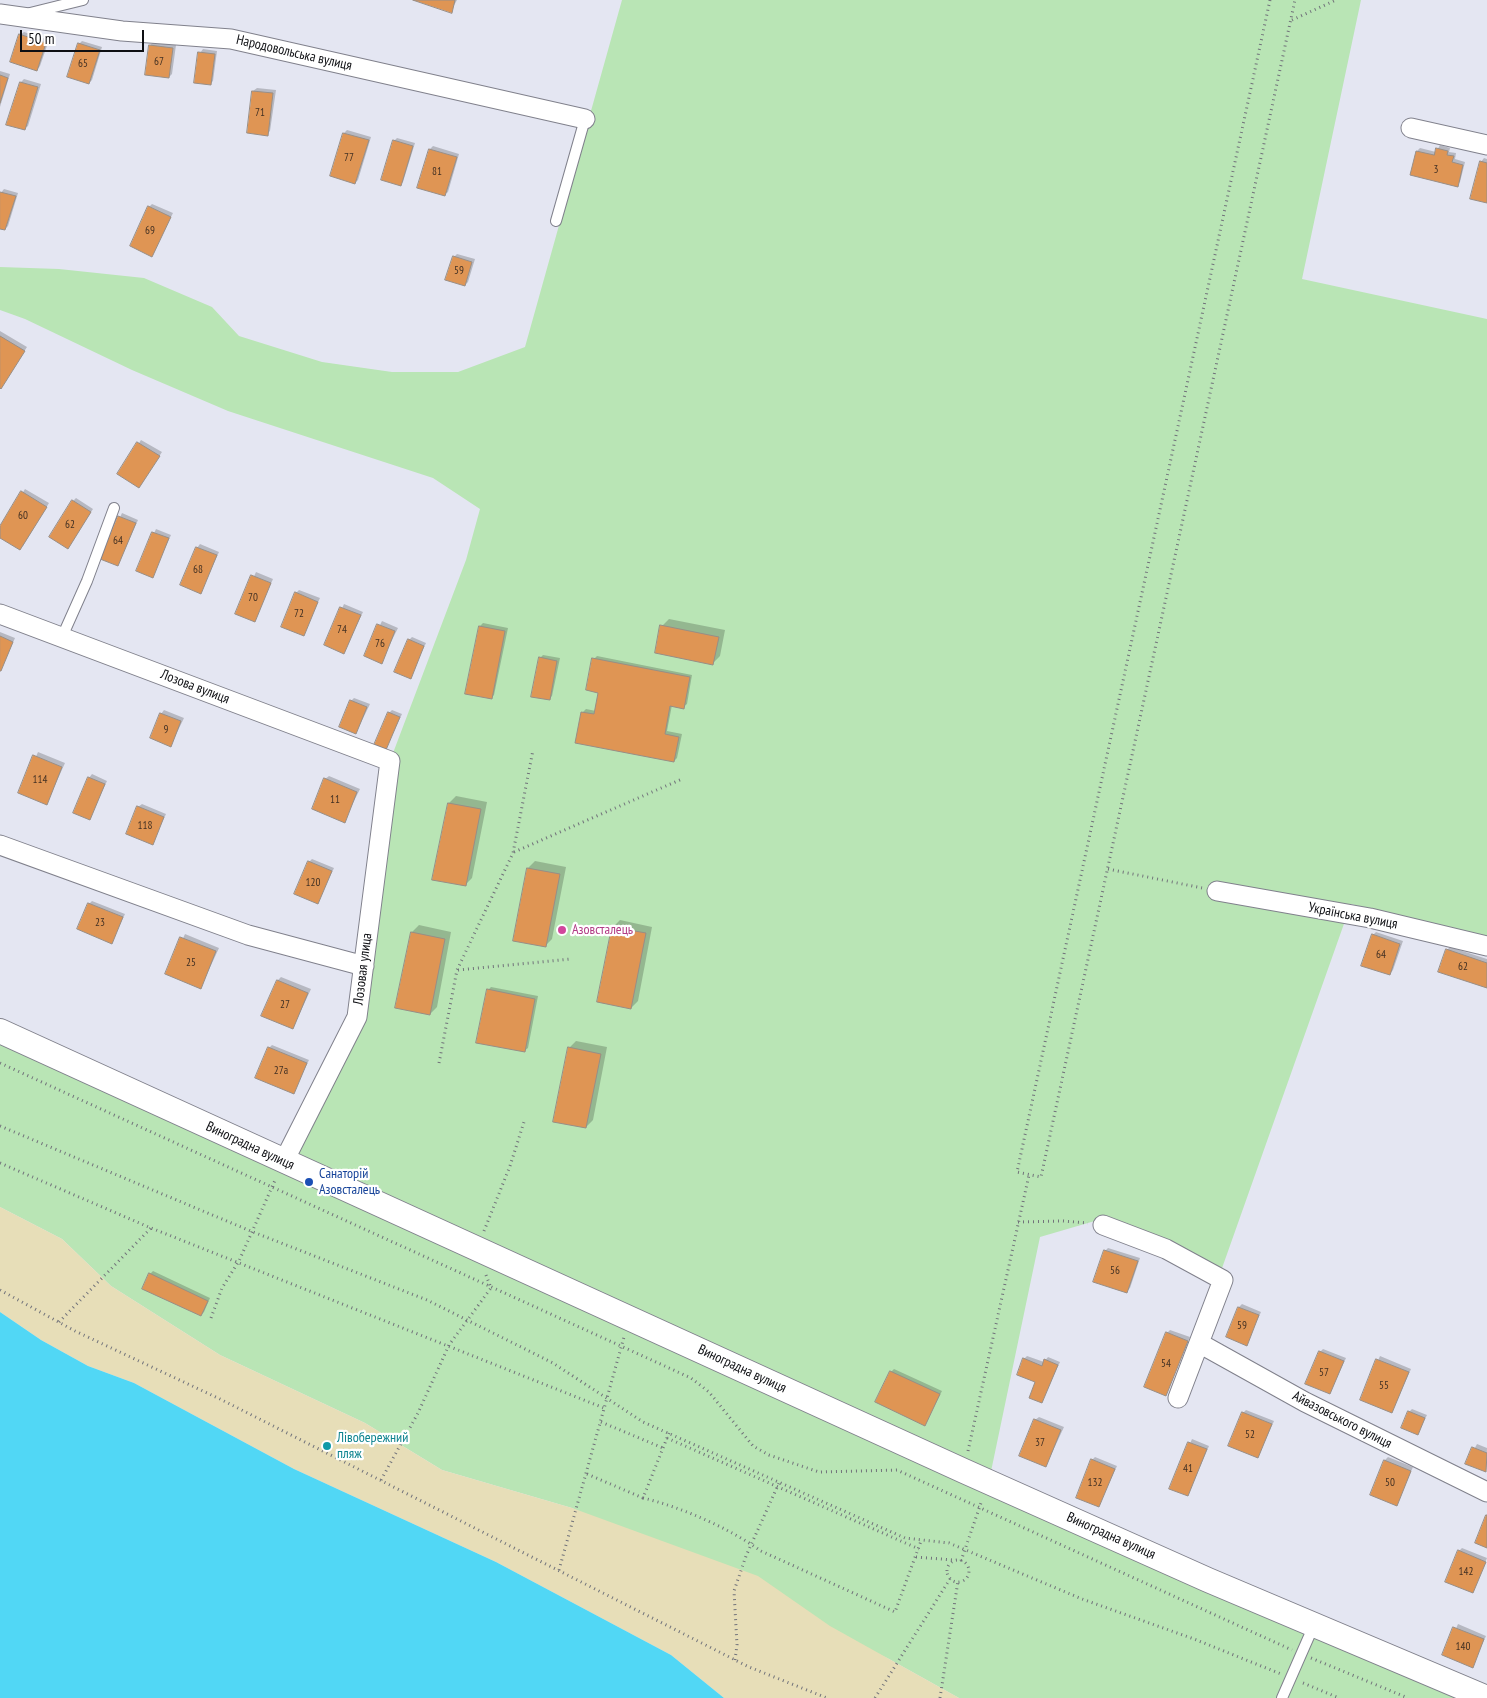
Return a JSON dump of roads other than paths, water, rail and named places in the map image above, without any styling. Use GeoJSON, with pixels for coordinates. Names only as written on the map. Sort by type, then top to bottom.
{"type":"FeatureCollection","features":[{"type":"Feature","properties":{"kind":"street","name":"Народовольська вулиця"},"geometry":{"type":"LineString","coordinates":[[4,16],[122,31],[231,39],[585,119]]}},
{"type":"Feature","properties":{"kind":"street"},"geometry":{"type":"LineString","coordinates":[[1411,128],[1487,145]]}},
{"type":"Feature","properties":{"kind":"street","name":"Лозова вулиця"},"geometry":{"type":"LineString","coordinates":[[0,614],[390,761]]}},
{"type":"Feature","properties":{"kind":"street","name":"Лозовая улица"},"geometry":{"type":"LineString","coordinates":[[284,1162],[357,1017],[390,761]]}},
{"type":"Feature","properties":{"kind":"street"},"geometry":{"type":"LineString","coordinates":[[0,845],[248,935],[364,966]]}},
{"type":"Feature","properties":{"kind":"street","name":"Українська вулиця"},"geometry":{"type":"LineString","coordinates":[[1217,891],[1370,918],[1487,946]]}},
{"type":"Feature","properties":{"kind":"street","name":"Виноградна вулиця"},"geometry":{"type":"LineString","coordinates":[[0,1031],[964,1471],[1314,1625],[1487,1698]]}},
{"type":"Feature","properties":{"kind":"street"},"geometry":{"type":"LineString","coordinates":[[1103,1225],[1166,1249],[1223,1280],[1178,1398]]}},
{"type":"Feature","properties":{"kind":"street","name":"Айвазовського вулиця"},"geometry":{"type":"LineString","coordinates":[[1199,1343],[1305,1402],[1487,1492]]}},
{"type":"Feature","properties":{"kind":"lane"},"geometry":{"type":"LineString","coordinates":[[4,16],[83,0]]}},
{"type":"Feature","properties":{"kind":"lane"},"geometry":{"type":"LineString","coordinates":[[556,221],[585,119]]}},
{"type":"Feature","properties":{"kind":"lane"},"geometry":{"type":"LineString","coordinates":[[62,638],[114,508]]}},
{"type":"Feature","properties":{"kind":"lane"},"geometry":{"type":"LineString","coordinates":[[1282,1698],[1314,1625]]}},
{"type":"Feature","properties":{"kind":"water"},"geometry":{"type":"Polygon","coordinates":[[[0,1312],[41,1340],[88,1366],[134,1383],[294,1469],[496,1562],[671,1655],[724,1698],[0,1698],[0,1312]]]}},
{"type":"Feature","properties":{"kind":"place","name":"Азовсталець"},"geometry":{"type":"Point","coordinates":[562,930]}},
{"type":"Feature","properties":{"kind":"place","name":"Санаторій Азовсталець"},"geometry":{"type":"Point","coordinates":[309,1182]}},
{"type":"Feature","properties":{"kind":"place","name":"Лівобережний пляж"},"geometry":{"type":"Point","coordinates":[327,1446]}}]}
